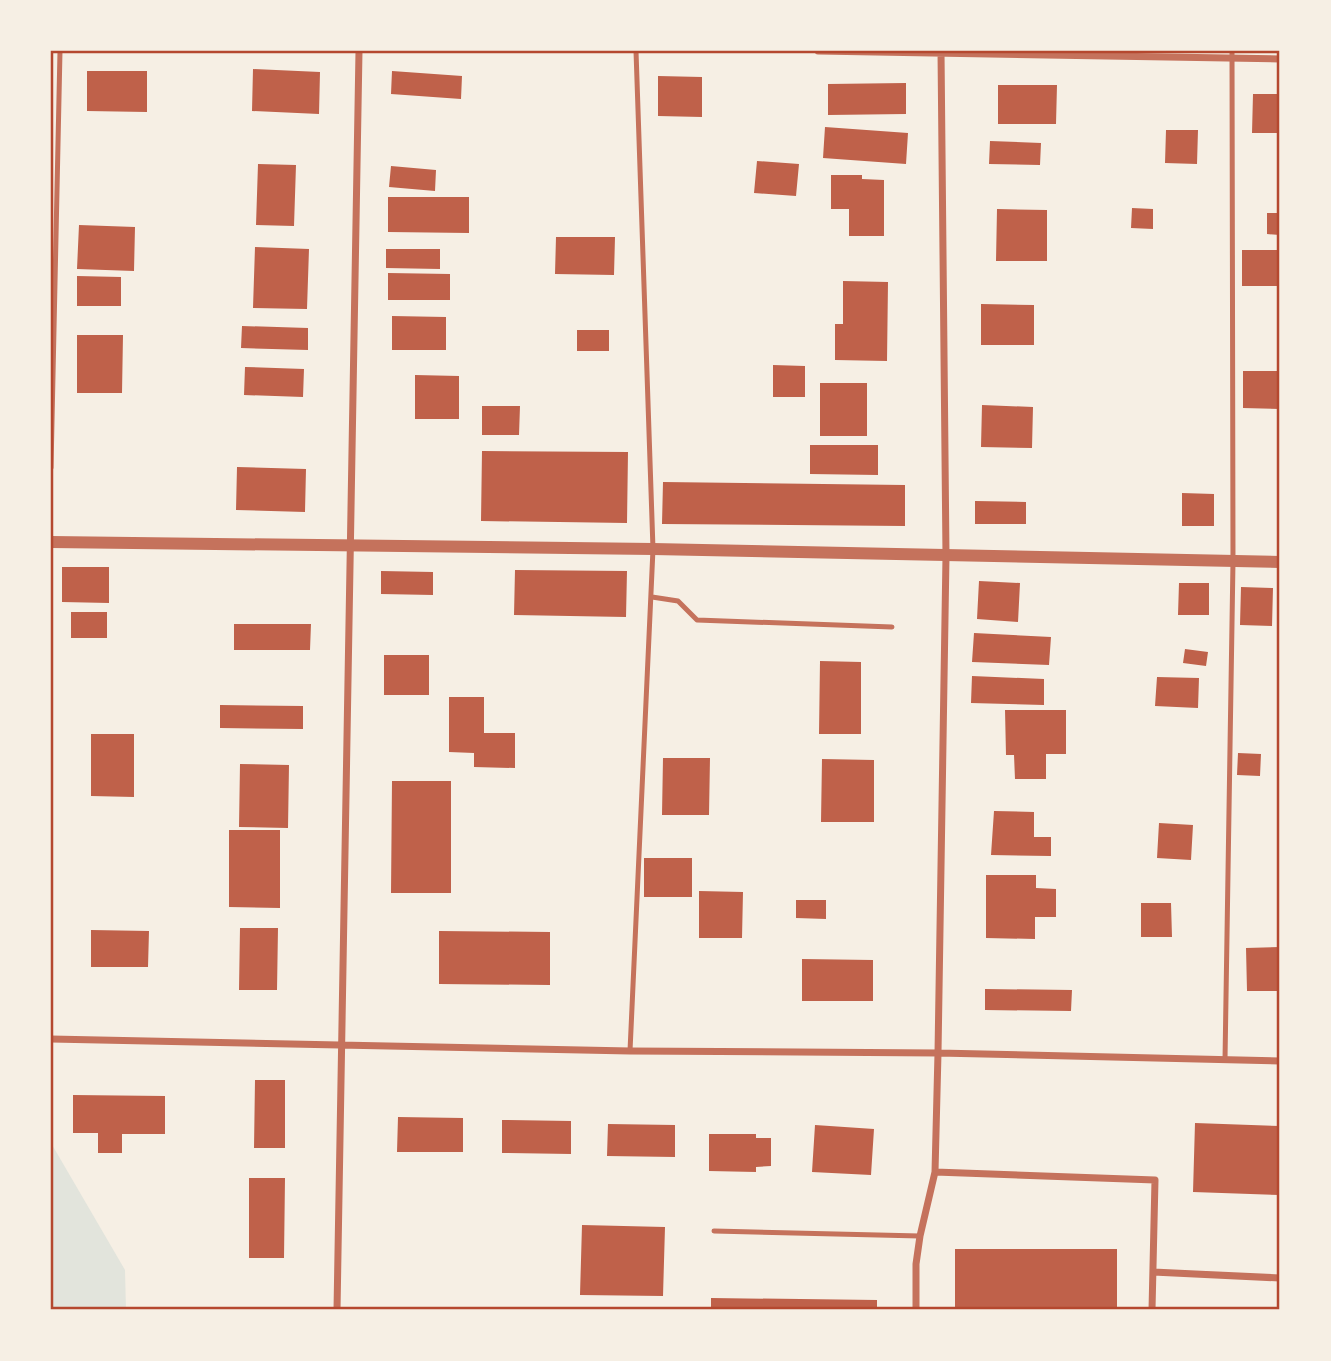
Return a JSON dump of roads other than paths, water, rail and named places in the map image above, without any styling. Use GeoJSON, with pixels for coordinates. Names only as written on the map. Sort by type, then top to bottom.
{"type":"FeatureCollection","features":[{"type":"Feature","properties":{"kind":"street"},"geometry":{"type":"LineString","coordinates":[[337,1310],[359,51]]}},
{"type":"Feature","properties":{"kind":"street"},"geometry":{"type":"LineString","coordinates":[[818,51],[1232,55],[1280,59]]}},
{"type":"Feature","properties":{"kind":"street"},"geometry":{"type":"LineString","coordinates":[[916,1310],[916,1264],[935,1172],[938,1053],[946,556],[941,52]]}},
{"type":"Feature","properties":{"kind":"street"},"geometry":{"type":"LineString","coordinates":[[51,542],[653,549],[1280,562]]}},
{"type":"Feature","properties":{"kind":"street"},"geometry":{"type":"LineString","coordinates":[[51,1039],[1280,1061]]}},
{"type":"Feature","properties":{"kind":"street"},"geometry":{"type":"LineString","coordinates":[[935,1172],[1155,1180],[1152,1310]]}},
{"type":"Feature","properties":{"kind":"street"},"geometry":{"type":"LineString","coordinates":[[1153,1272],[1280,1278]]}},
{"type":"Feature","properties":{"kind":"lane"},"geometry":{"type":"LineString","coordinates":[[51,468],[60,51]]}},
{"type":"Feature","properties":{"kind":"lane"},"geometry":{"type":"LineString","coordinates":[[630,1051],[653,549],[636,51]]}},
{"type":"Feature","properties":{"kind":"lane"},"geometry":{"type":"LineString","coordinates":[[1225,1060],[1233,561],[1232,55]]}},
{"type":"Feature","properties":{"kind":"lane"},"geometry":{"type":"LineString","coordinates":[[652,597],[678,601],[697,620],[892,627]]}},
{"type":"Feature","properties":{"kind":"lane"},"geometry":{"type":"LineString","coordinates":[[714,1231],[920,1236]]}}]}
